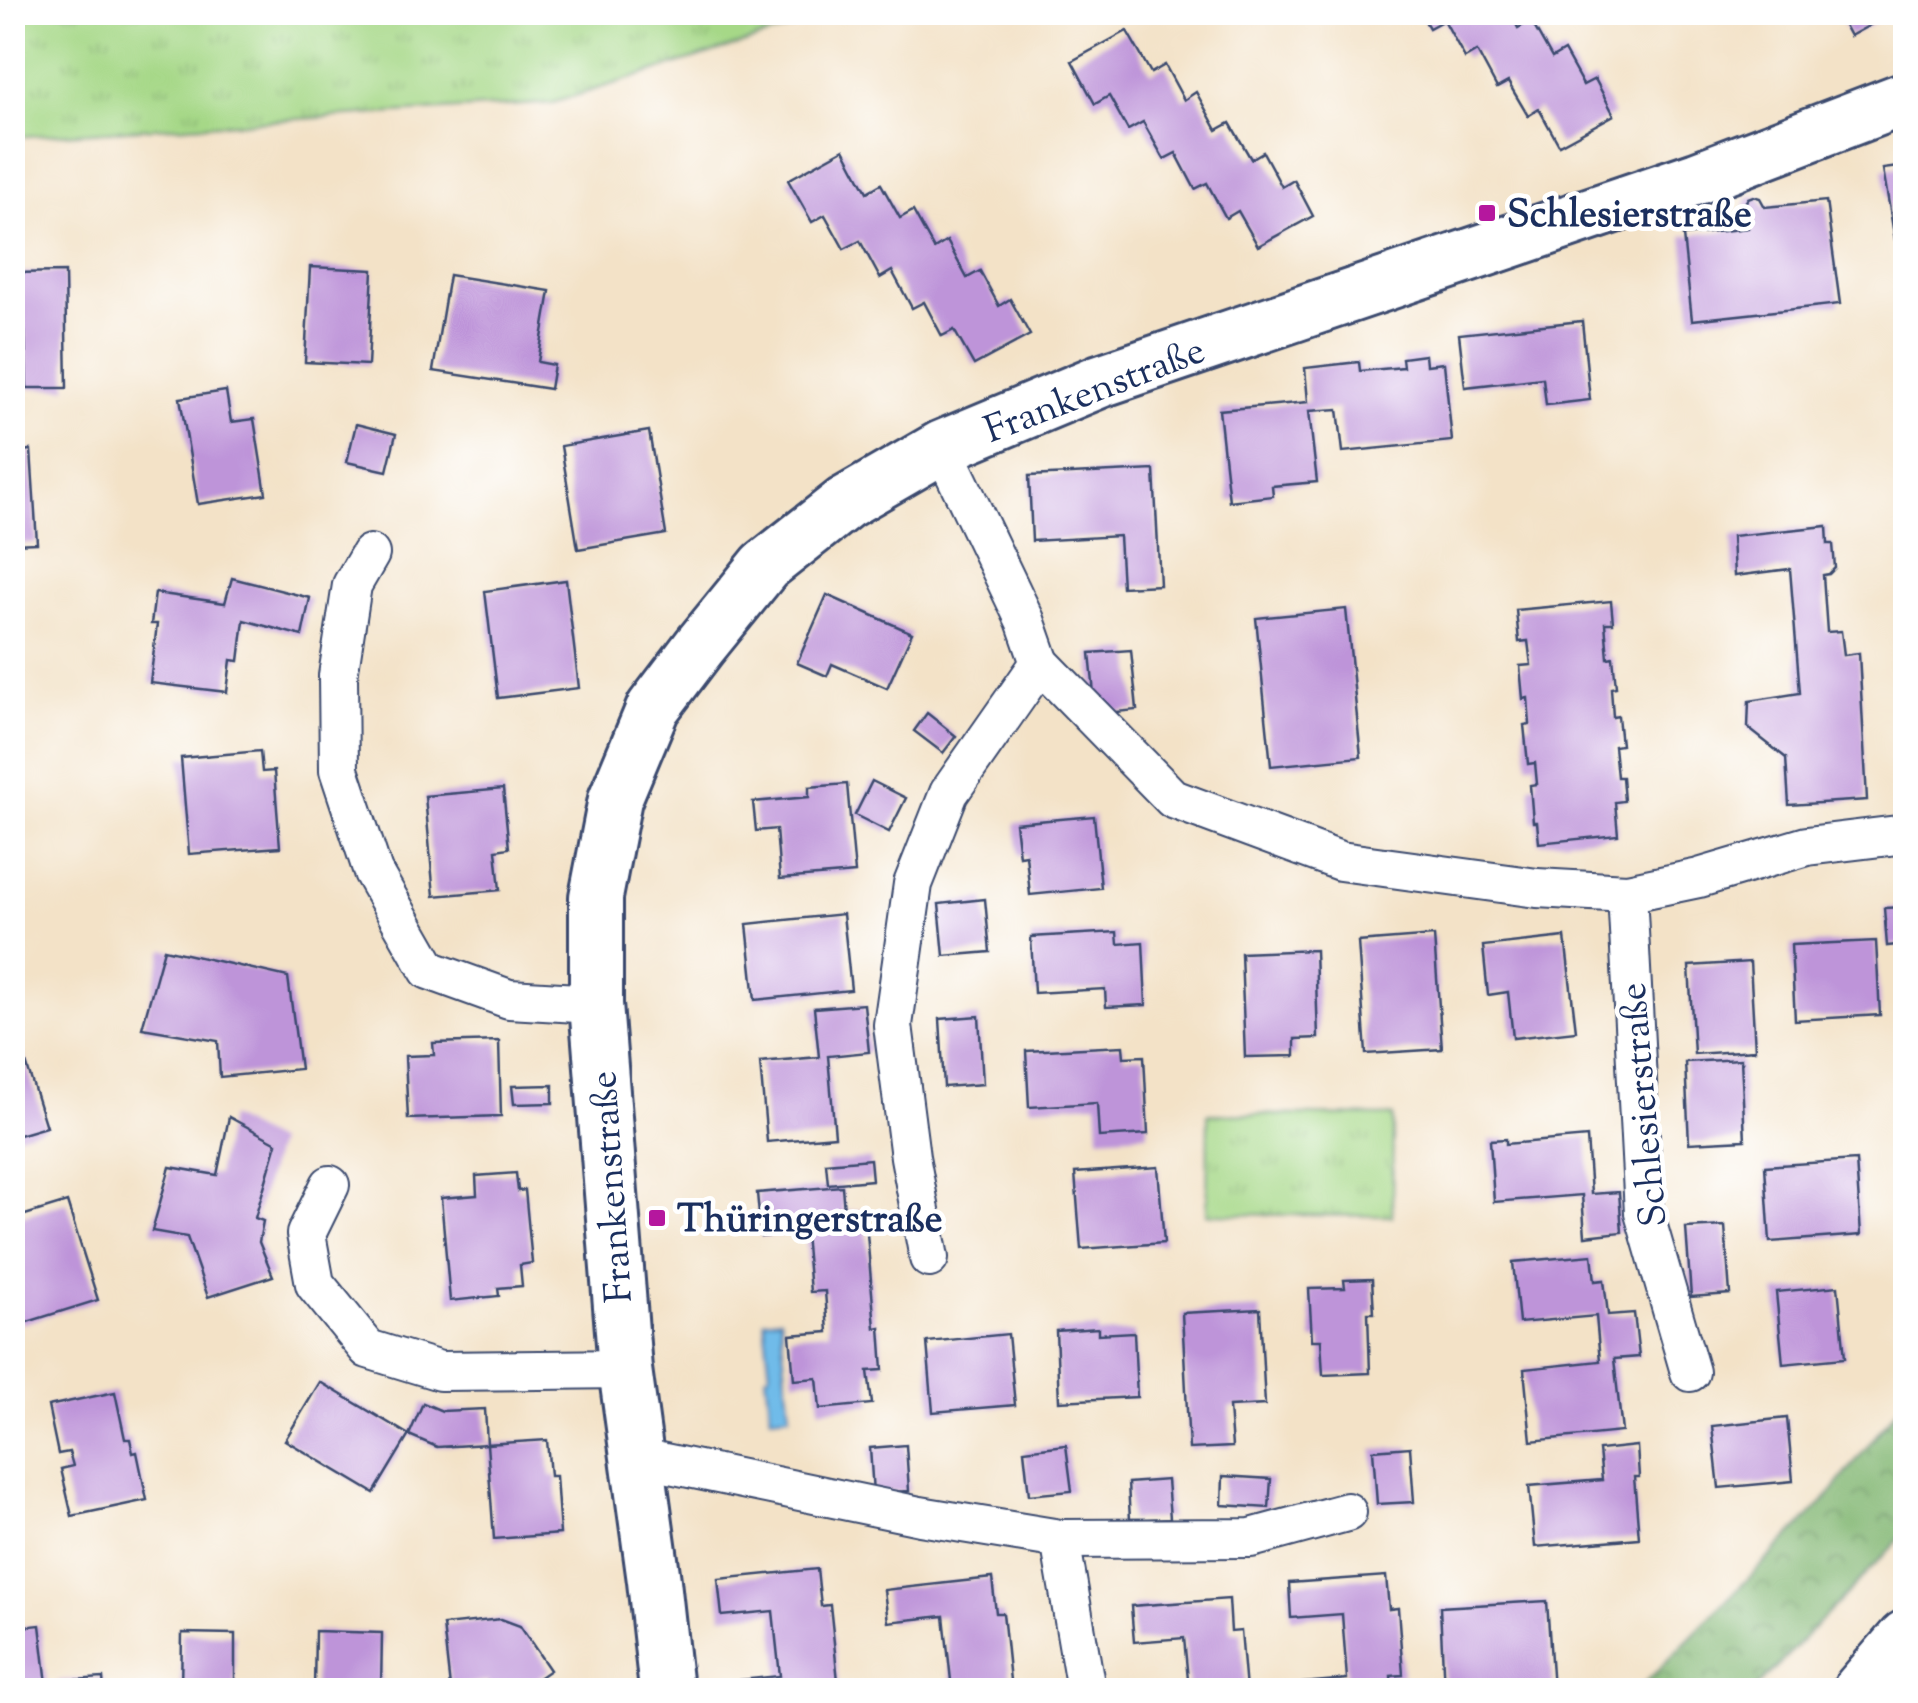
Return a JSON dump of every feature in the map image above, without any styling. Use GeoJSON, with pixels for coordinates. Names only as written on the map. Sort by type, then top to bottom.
{"type":"FeatureCollection","features":[{"type":"Feature","properties":{"kind":"highway"},"geometry":{"type":"LineString","coordinates":[[1861,1690],[1906,1638]]}},
{"type":"Feature","properties":{"kind":"street","name":"Frankenstraße"},"geometry":{"type":"LineString","coordinates":[[666,1690],[624,1369],[596,1004],[596,897],[615,799],[653,708],[765,566],[845,503],[942,448],[1100,382],[1697,178],[1906,98]]}},
{"type":"Feature","properties":{"kind":"street"},"geometry":{"type":"LineString","coordinates":[[942,448],[1025,620],[1040,663],[1173,799],[1340,860],[1537,888],[1627,893],[1700,878],[1808,846],[1906,834]]}},
{"type":"Feature","properties":{"kind":"street"},"geometry":{"type":"LineString","coordinates":[[370,554],[352,585],[338,676],[338,770],[373,872],[429,970],[509,1000],[596,1004]]}},
{"type":"Feature","properties":{"kind":"street"},"geometry":{"type":"LineString","coordinates":[[929,1258],[910,1157],[893,1025],[912,884],[949,793],[1040,663]]}},
{"type":"Feature","properties":{"kind":"street","name":"Schlesierstraße"},"geometry":{"type":"LineString","coordinates":[[1627,893],[1644,1213],[1690,1372]]}},
{"type":"Feature","properties":{"kind":"street"},"geometry":{"type":"LineString","coordinates":[[330,1185],[306,1234],[315,1284],[368,1350],[440,1371],[624,1369]]}},
{"type":"Feature","properties":{"kind":"street"},"geometry":{"type":"LineString","coordinates":[[636,1457],[920,1516],[1060,1539],[1250,1538],[1348,1512]]}},
{"type":"Feature","properties":{"kind":"street"},"geometry":{"type":"LineString","coordinates":[[1060,1539],[1086,1690]]}},
{"type":"Feature","properties":{"kind":"green space"},"geometry":{"type":"Polygon","coordinates":[[[13,12],[841,13],[552,103],[13,137],[13,12]]]}},
{"type":"Feature","properties":{"kind":"green space"},"geometry":{"type":"Polygon","coordinates":[[[1208,1114],[1393,1116],[1392,1216],[1207,1214],[1208,1114]]]}},
{"type":"Feature","properties":{"kind":"green space"},"geometry":{"type":"Polygon","coordinates":[[[1905,1399],[1905,1531],[1896,1543],[1754,1690],[1638,1690],[1822,1504],[1905,1399]]]}},
{"type":"Feature","properties":{"kind":"water"},"geometry":{"type":"Polygon","coordinates":[[[780,1318],[790,1415],[771,1417],[764,1320],[780,1318]]]}},
{"type":"Feature","properties":{"kind":"building"},"geometry":{"type":"Polygon","coordinates":[[[1420,12],[1510,12],[1518,28],[1531,21],[1552,58],[1564,51],[1583,85],[1595,79],[1614,115],[1559,145],[1539,109],[1528,116],[1508,82],[1497,88],[1477,51],[1465,58],[1444,20],[1429,28],[1420,12]]]}},
{"type":"Feature","properties":{"kind":"building"},"geometry":{"type":"Polygon","coordinates":[[[1837,12],[1894,12],[1850,36],[1837,12]]]}},
{"type":"Feature","properties":{"kind":"building"},"geometry":{"type":"Polygon","coordinates":[[[1127,31],[1151,73],[1165,65],[1184,100],[1196,92],[1217,130],[1230,123],[1251,159],[1263,152],[1282,187],[1294,180],[1313,216],[1258,246],[1238,211],[1226,218],[1207,183],[1195,189],[1176,153],[1164,159],[1143,122],[1128,130],[1109,96],[1095,104],[1072,61],[1127,31]]]}},
{"type":"Feature","properties":{"kind":"building"},"geometry":{"type":"Polygon","coordinates":[[[844,149],[867,192],[881,184],[900,218],[913,211],[934,249],[947,241],[967,278],[980,271],[999,306],[1010,299],[1030,335],[974,365],[954,330],[942,336],[924,302],[912,308],[892,271],[880,278],[860,241],[844,249],[825,215],[812,222],[788,180],[844,149]]]}},
{"type":"Feature","properties":{"kind":"building"},"geometry":{"type":"Polygon","coordinates":[[[1906,166],[1906,251],[1897,252],[1883,169],[1906,166]]]}},
{"type":"Feature","properties":{"kind":"building"},"geometry":{"type":"Polygon","coordinates":[[[1753,196],[1760,198],[1765,207],[1826,201],[1840,304],[1692,320],[1683,236],[1748,228],[1745,203],[1753,196]]]}},
{"type":"Feature","properties":{"kind":"building"},"geometry":{"type":"Polygon","coordinates":[[[310,267],[373,270],[368,365],[305,362],[310,267]]]}},
{"type":"Feature","properties":{"kind":"building"},"geometry":{"type":"Polygon","coordinates":[[[65,272],[67,388],[27,388],[25,332],[12,333],[12,273],[65,272]]]}},
{"type":"Feature","properties":{"kind":"building"},"geometry":{"type":"Polygon","coordinates":[[[449,275],[550,291],[538,362],[554,365],[550,389],[433,371],[449,275]]]}},
{"type":"Feature","properties":{"kind":"building"},"geometry":{"type":"Polygon","coordinates":[[[1582,321],[1590,400],[1546,405],[1543,378],[1465,387],[1459,334],[1582,321]]]}},
{"type":"Feature","properties":{"kind":"building"},"geometry":{"type":"Polygon","coordinates":[[[1425,355],[1426,365],[1444,363],[1452,441],[1343,452],[1338,409],[1309,411],[1317,482],[1272,486],[1273,496],[1229,501],[1219,410],[1308,402],[1305,368],[1359,362],[1360,371],[1403,367],[1402,358],[1425,355]]]}},
{"type":"Feature","properties":{"kind":"building"},"geometry":{"type":"Polygon","coordinates":[[[226,391],[231,422],[254,419],[266,494],[198,504],[180,398],[226,391]]]}},
{"type":"Feature","properties":{"kind":"building"},"geometry":{"type":"Polygon","coordinates":[[[356,424],[396,434],[387,471],[347,462],[356,424]]]}},
{"type":"Feature","properties":{"kind":"building"},"geometry":{"type":"Polygon","coordinates":[[[649,431],[666,534],[578,549],[561,446],[649,431]]]}},
{"type":"Feature","properties":{"kind":"building"},"geometry":{"type":"Polygon","coordinates":[[[31,450],[37,543],[12,544],[12,452],[31,450]]]}},
{"type":"Feature","properties":{"kind":"building"},"geometry":{"type":"Polygon","coordinates":[[[1154,470],[1160,585],[1122,587],[1119,536],[1032,541],[1029,476],[1154,470]]]}},
{"type":"Feature","properties":{"kind":"building"},"geometry":{"type":"Polygon","coordinates":[[[1827,526],[1835,568],[1823,575],[1827,632],[1841,631],[1844,655],[1859,653],[1867,800],[1789,805],[1786,758],[1748,728],[1749,701],[1800,693],[1790,569],[1734,576],[1732,536],[1827,526]]]}},
{"type":"Feature","properties":{"kind":"building"},"geometry":{"type":"Polygon","coordinates":[[[232,578],[310,598],[302,636],[244,620],[239,661],[231,660],[227,692],[150,683],[157,624],[151,624],[155,593],[225,603],[232,578]]]}},
{"type":"Feature","properties":{"kind":"building"},"geometry":{"type":"Polygon","coordinates":[[[566,580],[579,688],[498,698],[485,591],[566,580]]]}},
{"type":"Feature","properties":{"kind":"building"},"geometry":{"type":"Polygon","coordinates":[[[12,591],[20,591],[20,645],[12,645],[12,591]]]}},
{"type":"Feature","properties":{"kind":"building"},"geometry":{"type":"Polygon","coordinates":[[[827,595],[912,633],[887,688],[832,664],[827,676],[797,663],[827,595]]]}},
{"type":"Feature","properties":{"kind":"building"},"geometry":{"type":"Polygon","coordinates":[[[1611,601],[1613,623],[1605,623],[1616,687],[1611,688],[1613,717],[1618,716],[1621,745],[1614,746],[1617,777],[1622,777],[1624,801],[1615,802],[1618,835],[1539,843],[1530,785],[1537,784],[1535,763],[1528,764],[1524,725],[1530,724],[1528,698],[1523,699],[1520,666],[1531,665],[1528,641],[1519,642],[1516,610],[1611,601]]]}},
{"type":"Feature","properties":{"kind":"building"},"geometry":{"type":"Polygon","coordinates":[[[1346,609],[1361,757],[1271,766],[1256,618],[1346,609]]]}},
{"type":"Feature","properties":{"kind":"building"},"geometry":{"type":"Polygon","coordinates":[[[1131,650],[1137,710],[1096,714],[1090,653],[1131,650]]]}},
{"type":"Feature","properties":{"kind":"building"},"geometry":{"type":"Polygon","coordinates":[[[927,713],[956,736],[943,753],[914,731],[927,713]]]}},
{"type":"Feature","properties":{"kind":"building"},"geometry":{"type":"Polygon","coordinates":[[[260,751],[262,772],[274,771],[280,847],[189,854],[181,758],[260,751]]]}},
{"type":"Feature","properties":{"kind":"building"},"geometry":{"type":"Polygon","coordinates":[[[872,781],[906,798],[889,832],[855,815],[872,781]]]}},
{"type":"Feature","properties":{"kind":"building"},"geometry":{"type":"Polygon","coordinates":[[[847,784],[855,873],[780,879],[776,829],[756,831],[753,802],[809,797],[809,787],[847,784]]]}},
{"type":"Feature","properties":{"kind":"building"},"geometry":{"type":"Polygon","coordinates":[[[503,789],[509,848],[496,850],[500,890],[434,896],[425,796],[503,789]]]}},
{"type":"Feature","properties":{"kind":"building"},"geometry":{"type":"Polygon","coordinates":[[[1094,816],[1101,888],[1030,895],[1026,855],[1019,856],[1015,823],[1094,816]]]}},
{"type":"Feature","properties":{"kind":"building"},"geometry":{"type":"Polygon","coordinates":[[[985,899],[990,952],[944,956],[939,904],[985,899]]]}},
{"type":"Feature","properties":{"kind":"building"},"geometry":{"type":"Polygon","coordinates":[[[1906,907],[1906,944],[1887,946],[1884,908],[1906,907]]]}},
{"type":"Feature","properties":{"kind":"building"},"geometry":{"type":"Polygon","coordinates":[[[843,914],[851,990],[755,1000],[747,924],[843,914]]]}},
{"type":"Feature","properties":{"kind":"building"},"geometry":{"type":"Polygon","coordinates":[[[1117,932],[1118,944],[1143,942],[1146,1005],[1106,1007],[1105,989],[1034,993],[1031,937],[1117,932]]]}},
{"type":"Feature","properties":{"kind":"building"},"geometry":{"type":"Polygon","coordinates":[[[1434,936],[1442,1049],[1366,1054],[1358,942],[1434,936]]]}},
{"type":"Feature","properties":{"kind":"building"},"geometry":{"type":"Polygon","coordinates":[[[1565,937],[1576,1031],[1513,1038],[1508,992],[1488,995],[1483,946],[1565,937]]]}},
{"type":"Feature","properties":{"kind":"building"},"geometry":{"type":"Polygon","coordinates":[[[1876,941],[1880,1015],[1795,1020],[1791,945],[1876,941]]]}},
{"type":"Feature","properties":{"kind":"building"},"geometry":{"type":"Polygon","coordinates":[[[164,949],[288,977],[300,1069],[220,1077],[218,1041],[142,1028],[164,949]]]}},
{"type":"Feature","properties":{"kind":"building"},"geometry":{"type":"Polygon","coordinates":[[[1315,950],[1318,1038],[1295,1039],[1295,1056],[1245,1057],[1241,953],[1315,950]]]}},
{"type":"Feature","properties":{"kind":"building"},"geometry":{"type":"Polygon","coordinates":[[[1750,962],[1755,1050],[1694,1054],[1689,966],[1750,962]]]}},
{"type":"Feature","properties":{"kind":"building"},"geometry":{"type":"Polygon","coordinates":[[[864,1004],[869,1052],[828,1056],[835,1136],[767,1142],[760,1062],[819,1057],[814,1008],[864,1004]]]}},
{"type":"Feature","properties":{"kind":"building"},"geometry":{"type":"Polygon","coordinates":[[[979,1016],[983,1084],[944,1087],[940,1019],[979,1016]]]}},
{"type":"Feature","properties":{"kind":"building"},"geometry":{"type":"Polygon","coordinates":[[[499,1041],[501,1116],[408,1119],[405,1056],[434,1055],[433,1043],[499,1041]]]}},
{"type":"Feature","properties":{"kind":"building"},"geometry":{"type":"Polygon","coordinates":[[[1123,1046],[1124,1057],[1144,1056],[1148,1134],[1099,1137],[1097,1103],[1029,1107],[1026,1051],[1123,1046]]]}},
{"type":"Feature","properties":{"kind":"building"},"geometry":{"type":"Polygon","coordinates":[[[23,1053],[46,1127],[12,1137],[12,1056],[23,1053]]]}},
{"type":"Feature","properties":{"kind":"building"},"geometry":{"type":"Polygon","coordinates":[[[1741,1059],[1745,1140],[1689,1143],[1685,1062],[1741,1059]]]}},
{"type":"Feature","properties":{"kind":"building"},"geometry":{"type":"Polygon","coordinates":[[[553,1085],[553,1103],[514,1104],[512,1086],[553,1085]]]}},
{"type":"Feature","properties":{"kind":"building"},"geometry":{"type":"Polygon","coordinates":[[[229,1117],[277,1143],[255,1218],[263,1221],[259,1242],[273,1276],[208,1297],[187,1237],[152,1231],[170,1167],[217,1175],[229,1117]]]}},
{"type":"Feature","properties":{"kind":"building"},"geometry":{"type":"Polygon","coordinates":[[[1587,1137],[1591,1194],[1619,1192],[1622,1232],[1585,1236],[1582,1195],[1494,1202],[1490,1140],[1506,1139],[1506,1144],[1587,1137]]]}},
{"type":"Feature","properties":{"kind":"building"},"geometry":{"type":"Polygon","coordinates":[[[870,1159],[872,1180],[828,1184],[826,1163],[870,1159]]]}},
{"type":"Feature","properties":{"kind":"building"},"geometry":{"type":"Polygon","coordinates":[[[1856,1160],[1861,1235],[1770,1242],[1765,1166],[1856,1160]]]}},
{"type":"Feature","properties":{"kind":"building"},"geometry":{"type":"Polygon","coordinates":[[[1158,1167],[1164,1243],[1081,1249],[1075,1173],[1158,1167]]]}},
{"type":"Feature","properties":{"kind":"building"},"geometry":{"type":"Polygon","coordinates":[[[516,1173],[518,1191],[525,1190],[532,1263],[520,1265],[522,1286],[498,1288],[499,1296],[450,1301],[441,1198],[477,1195],[476,1176],[516,1173]]]}},
{"type":"Feature","properties":{"kind":"building"},"geometry":{"type":"Polygon","coordinates":[[[842,1186],[844,1211],[865,1210],[875,1328],[880,1327],[883,1370],[868,1371],[872,1404],[820,1409],[817,1378],[794,1380],[790,1335],[828,1332],[825,1291],[810,1292],[805,1233],[761,1237],[757,1193],[842,1186]]]}},
{"type":"Feature","properties":{"kind":"building"},"geometry":{"type":"Polygon","coordinates":[[[67,1202],[98,1300],[21,1324],[12,1299],[12,1219],[67,1202]]]}},
{"type":"Feature","properties":{"kind":"building"},"geometry":{"type":"Polygon","coordinates":[[[1725,1226],[1730,1294],[1691,1297],[1686,1228],[1725,1226]]]}},
{"type":"Feature","properties":{"kind":"building"},"geometry":{"type":"Polygon","coordinates":[[[1592,1255],[1595,1281],[1604,1280],[1608,1315],[1634,1313],[1639,1357],[1614,1359],[1622,1432],[1531,1441],[1524,1369],[1600,1361],[1596,1316],[1519,1323],[1513,1262],[1592,1255]]]}},
{"type":"Feature","properties":{"kind":"building"},"geometry":{"type":"Polygon","coordinates":[[[1372,1279],[1374,1313],[1368,1313],[1370,1373],[1323,1375],[1321,1340],[1312,1340],[1309,1289],[1345,1288],[1344,1280],[1372,1279]]]}},
{"type":"Feature","properties":{"kind":"building"},"geometry":{"type":"Polygon","coordinates":[[[1838,1286],[1845,1358],[1783,1364],[1776,1292],[1838,1286]]]}},
{"type":"Feature","properties":{"kind":"building"},"geometry":{"type":"Polygon","coordinates":[[[1260,1309],[1265,1405],[1229,1407],[1232,1447],[1189,1449],[1182,1313],[1260,1309]]]}},
{"type":"Feature","properties":{"kind":"building"},"geometry":{"type":"Polygon","coordinates":[[[1098,1328],[1098,1334],[1134,1332],[1137,1397],[1059,1401],[1056,1331],[1098,1328]]]}},
{"type":"Feature","properties":{"kind":"building"},"geometry":{"type":"Polygon","coordinates":[[[1008,1334],[1015,1405],[933,1412],[927,1342],[1008,1334]]]}},
{"type":"Feature","properties":{"kind":"building"},"geometry":{"type":"Polygon","coordinates":[[[320,1382],[409,1435],[374,1493],[285,1440],[320,1382]]]}},
{"type":"Feature","properties":{"kind":"building"},"geometry":{"type":"Polygon","coordinates":[[[115,1392],[125,1439],[130,1439],[133,1453],[137,1452],[147,1500],[72,1516],[61,1469],[73,1466],[69,1452],[58,1454],[48,1406],[115,1392]]]}},
{"type":"Feature","properties":{"kind":"building"},"geometry":{"type":"Polygon","coordinates":[[[423,1403],[442,1411],[485,1409],[487,1444],[437,1447],[409,1435],[423,1403]]]}},
{"type":"Feature","properties":{"kind":"building"},"geometry":{"type":"Polygon","coordinates":[[[1787,1418],[1793,1481],[1719,1488],[1712,1426],[1787,1418]]]}},
{"type":"Feature","properties":{"kind":"building"},"geometry":{"type":"Polygon","coordinates":[[[547,1440],[550,1476],[556,1476],[560,1534],[494,1539],[487,1444],[547,1440]]]}},
{"type":"Feature","properties":{"kind":"building"},"geometry":{"type":"Polygon","coordinates":[[[906,1445],[909,1491],[873,1493],[870,1448],[906,1445]]]}},
{"type":"Feature","properties":{"kind":"building"},"geometry":{"type":"Polygon","coordinates":[[[1066,1445],[1072,1491],[1029,1495],[1024,1450],[1066,1445]]]}},
{"type":"Feature","properties":{"kind":"building"},"geometry":{"type":"Polygon","coordinates":[[[1637,1446],[1639,1477],[1634,1477],[1639,1538],[1535,1547],[1529,1486],[1602,1480],[1599,1450],[1637,1446]]]}},
{"type":"Feature","properties":{"kind":"building"},"geometry":{"type":"Polygon","coordinates":[[[1410,1447],[1414,1502],[1377,1504],[1373,1450],[1410,1447]]]}},
{"type":"Feature","properties":{"kind":"building"},"geometry":{"type":"Polygon","coordinates":[[[1223,1476],[1271,1479],[1269,1508],[1222,1505],[1223,1476]]]}},
{"type":"Feature","properties":{"kind":"building"},"geometry":{"type":"Polygon","coordinates":[[[1167,1480],[1170,1518],[1130,1520],[1128,1483],[1167,1480]]]}},
{"type":"Feature","properties":{"kind":"building"},"geometry":{"type":"Polygon","coordinates":[[[817,1569],[821,1606],[830,1605],[839,1690],[740,1690],[739,1680],[780,1676],[773,1611],[722,1616],[718,1579],[817,1569]]]}},
{"type":"Feature","properties":{"kind":"building"},"geometry":{"type":"Polygon","coordinates":[[[1386,1576],[1389,1609],[1398,1608],[1403,1675],[1391,1676],[1392,1690],[1293,1690],[1293,1684],[1347,1679],[1342,1614],[1291,1618],[1289,1583],[1386,1576]]]}},
{"type":"Feature","properties":{"kind":"building"},"geometry":{"type":"Polygon","coordinates":[[[992,1578],[996,1613],[1003,1613],[1011,1690],[952,1690],[944,1616],[888,1622],[884,1590],[992,1578]]]}},
{"type":"Feature","properties":{"kind":"building"},"geometry":{"type":"Polygon","coordinates":[[[1229,1599],[1231,1632],[1241,1631],[1246,1690],[1189,1690],[1184,1638],[1134,1642],[1131,1606],[1229,1599]]]}},
{"type":"Feature","properties":{"kind":"building"},"geometry":{"type":"Polygon","coordinates":[[[1547,1601],[1553,1690],[1444,1690],[1440,1607],[1547,1601]]]}},
{"type":"Feature","properties":{"kind":"building"},"geometry":{"type":"Polygon","coordinates":[[[501,1619],[520,1626],[550,1670],[521,1690],[493,1690],[487,1681],[450,1687],[443,1625],[501,1619]]]}},
{"type":"Feature","properties":{"kind":"building"},"geometry":{"type":"Polygon","coordinates":[[[40,1625],[47,1684],[12,1687],[12,1628],[40,1625]]]}},
{"type":"Feature","properties":{"kind":"building"},"geometry":{"type":"Polygon","coordinates":[[[315,1631],[382,1633],[381,1690],[314,1690],[315,1631]]]}},
{"type":"Feature","properties":{"kind":"building"},"geometry":{"type":"Polygon","coordinates":[[[182,1633],[235,1634],[235,1690],[181,1690],[182,1633]]]}},
{"type":"Feature","properties":{"kind":"building"},"geometry":{"type":"Polygon","coordinates":[[[103,1678],[104,1690],[57,1690],[57,1681],[103,1678]]]}},
{"type":"Feature","properties":{"kind":"place","name":"Schlesierstraße"},"geometry":{"type":"Point","coordinates":[1487,213]}},
{"type":"Feature","properties":{"kind":"place","name":"Thüringerstraße"},"geometry":{"type":"Point","coordinates":[657,1218]}}]}
